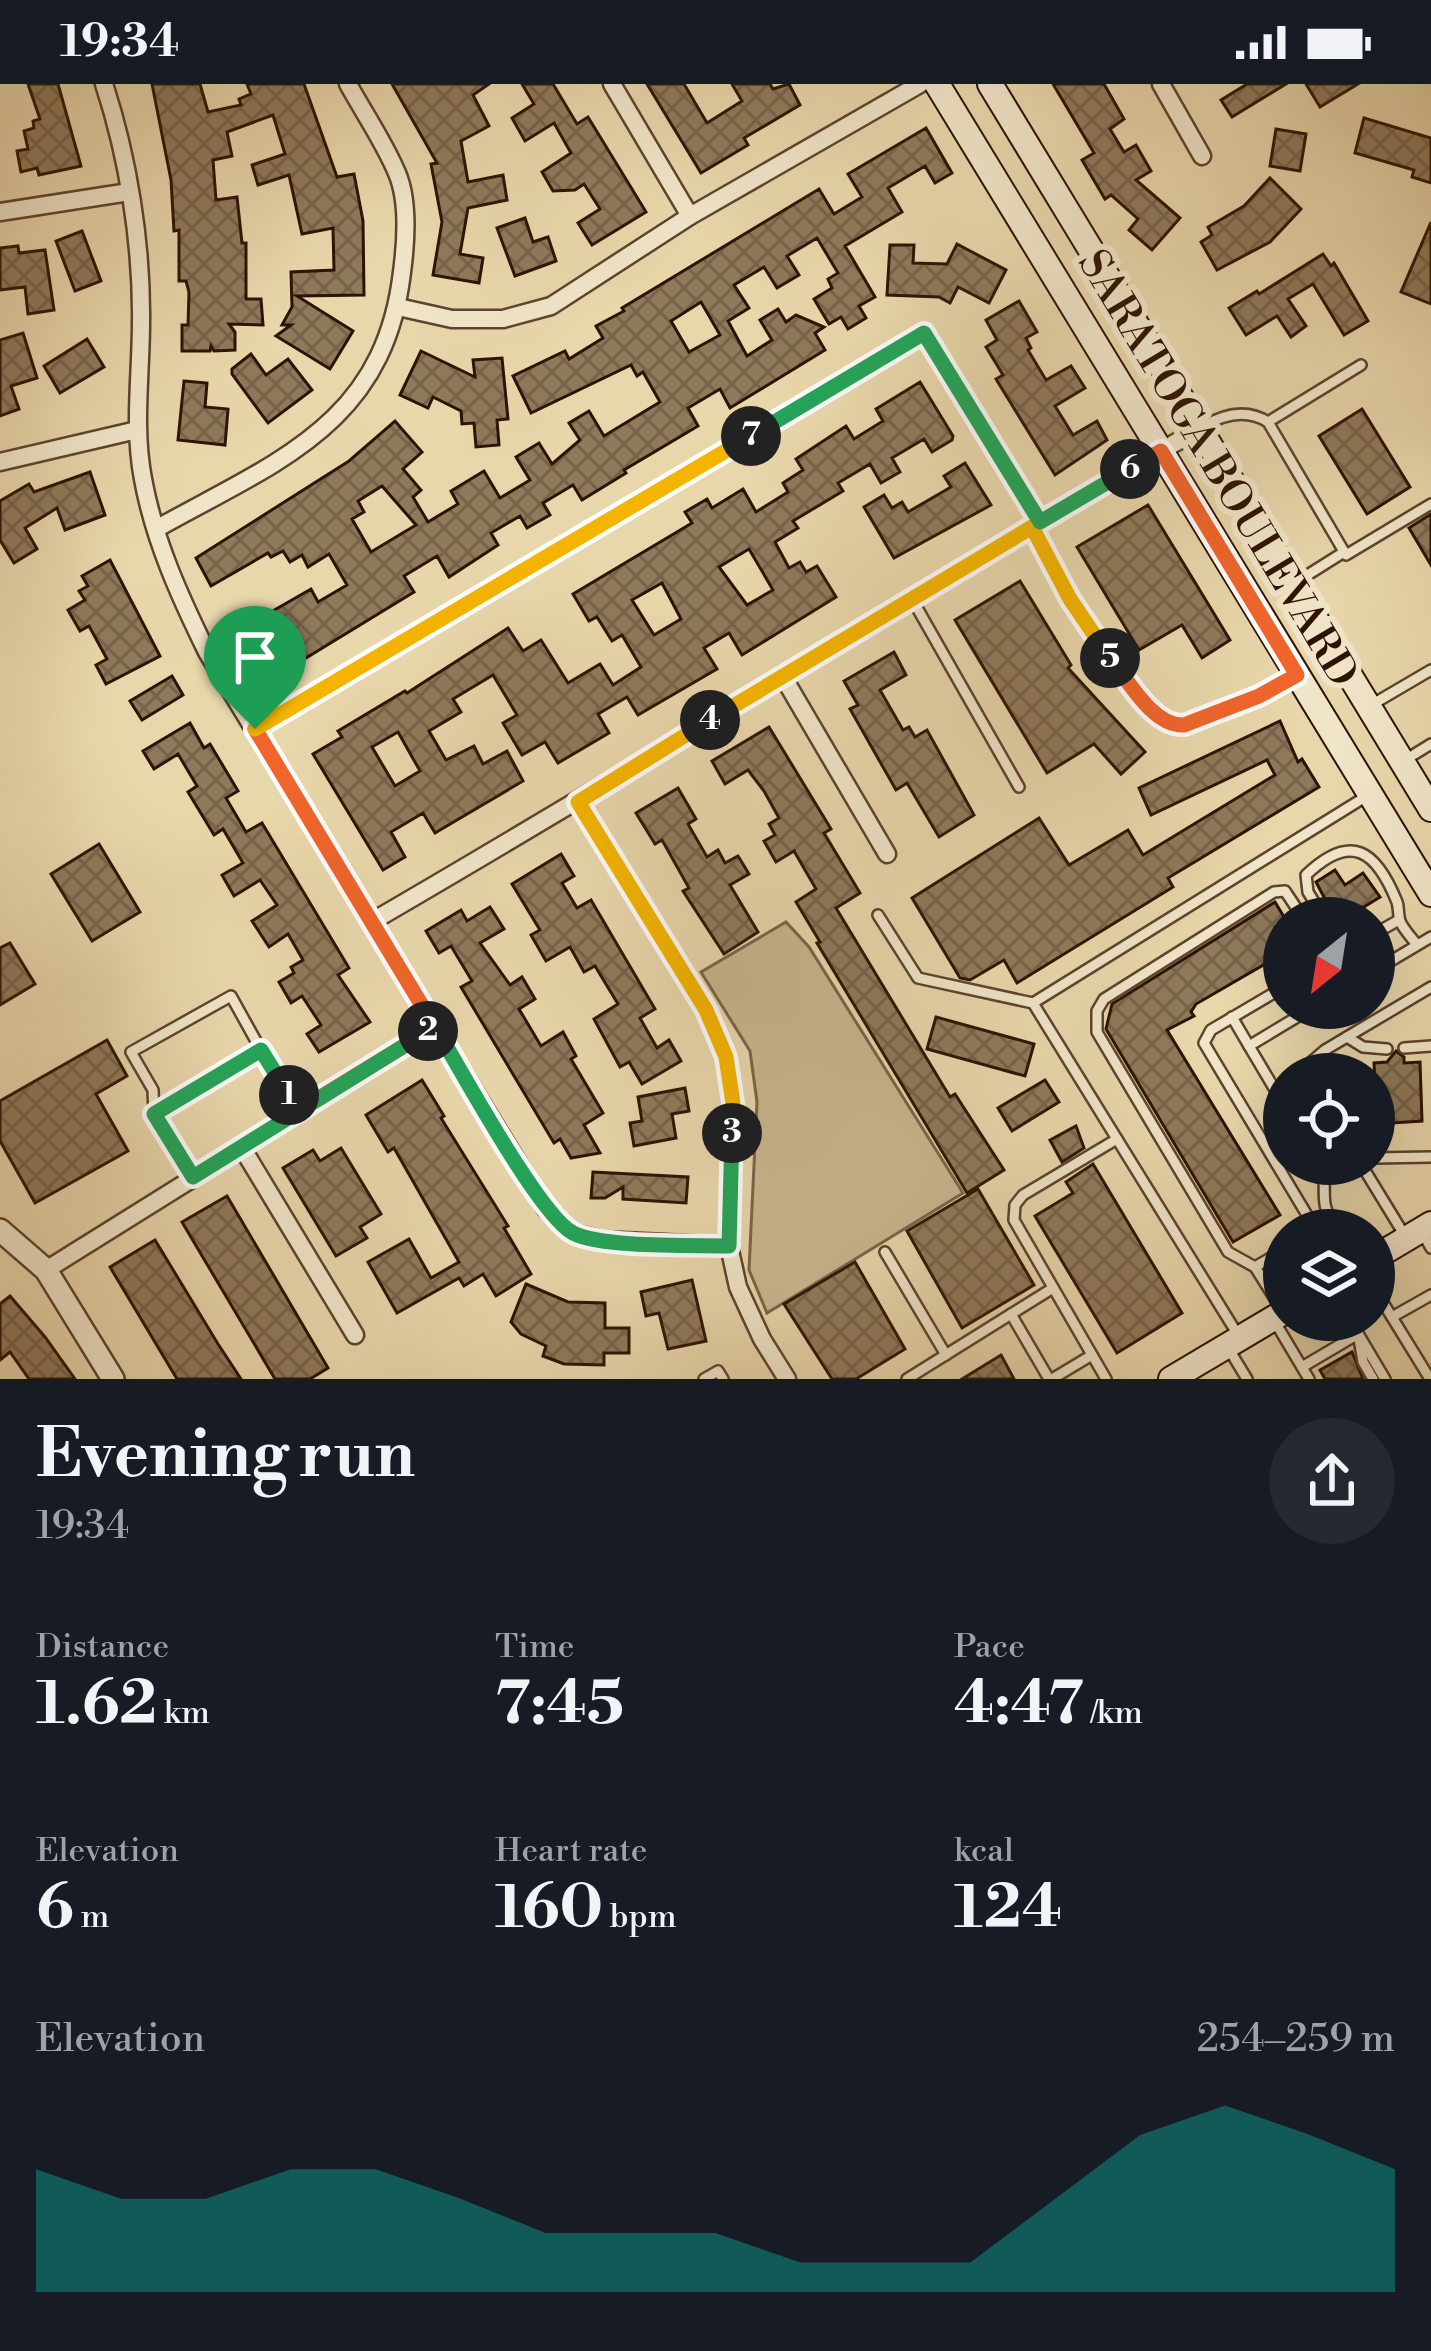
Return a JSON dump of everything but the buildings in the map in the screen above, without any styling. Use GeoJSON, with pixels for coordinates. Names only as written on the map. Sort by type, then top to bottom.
{"type":"FeatureCollection","features":[{"type":"Feature","properties":{"kind":"main road","name":"SARATOGA BOULEVARD"},"geometry":{"type":"LineString","coordinates":[[937,84],[1431,894]]}},
{"type":"Feature","properties":{"kind":"main road","name":"SARATOGA BOULEVARD"},"geometry":{"type":"LineString","coordinates":[[990,84],[1431,809]]}},
{"type":"Feature","properties":{"kind":"main road"},"geometry":{"type":"LineString","coordinates":[[1395,1248],[1423,1235]]}},
{"type":"Feature","properties":{"kind":"main road"},"geometry":{"type":"LineString","coordinates":[[1171,1379],[1263,1324]]}},
{"type":"Feature","properties":{"kind":"street"},"geometry":{"type":"LineString","coordinates":[[104,84],[128,192],[141,317],[137,430],[142,478],[187,611],[546,1208],[573,1233],[602,1240],[729,1246]]}},
{"type":"Feature","properties":{"kind":"street"},"geometry":{"type":"LineString","coordinates":[[156,530],[304,446],[346,409],[376,367],[398,307],[406,241],[399,176],[348,84]]}},
{"type":"Feature","properties":{"kind":"street"},"geometry":{"type":"LineString","coordinates":[[612,84],[690,216]]}},
{"type":"Feature","properties":{"kind":"street"},"geometry":{"type":"LineString","coordinates":[[398,307],[452,320],[503,319],[551,306],[690,216],[920,84]]}},
{"type":"Feature","properties":{"kind":"street"},"geometry":{"type":"LineString","coordinates":[[1161,84],[1202,156]]}},
{"type":"Feature","properties":{"kind":"street"},"geometry":{"type":"LineString","coordinates":[[0,212],[128,192]]}},
{"type":"Feature","properties":{"kind":"street"},"geometry":{"type":"LineString","coordinates":[[255,729],[924,333],[1036,525]]}},
{"type":"Feature","properties":{"kind":"street"},"geometry":{"type":"LineString","coordinates":[[371,922],[1199,428]]}},
{"type":"Feature","properties":{"kind":"street"},"geometry":{"type":"LineString","coordinates":[[0,462],[137,430]]}},
{"type":"Feature","properties":{"kind":"street"},"geometry":{"type":"LineString","coordinates":[[782,676],[887,854]]}},
{"type":"Feature","properties":{"kind":"street"},"geometry":{"type":"LineString","coordinates":[[578,802],[706,1010],[726,1057],[733,1103],[729,1246],[738,1287],[787,1379]]}},
{"type":"Feature","properties":{"kind":"street"},"geometry":{"type":"LineString","coordinates":[[46,1270],[435,1027]]}},
{"type":"Feature","properties":{"kind":"street"},"geometry":{"type":"LineString","coordinates":[[241,1147],[355,1335]]}},
{"type":"Feature","properties":{"kind":"street"},"geometry":{"type":"LineString","coordinates":[[0,1229],[46,1270],[113,1379]]}},
{"type":"Feature","properties":{"kind":"lane"},"geometry":{"type":"LineString","coordinates":[[1268,422],[1361,365]]}},
{"type":"Feature","properties":{"kind":"lane"},"geometry":{"type":"LineString","coordinates":[[1199,428],[1223,415],[1261,416],[1268,422],[1346,555],[1431,504]]}},
{"type":"Feature","properties":{"kind":"lane"},"geometry":{"type":"LineString","coordinates":[[1036,525],[1070,599],[1110,658],[1160,719],[1172,726],[1259,696],[1297,675]]}},
{"type":"Feature","properties":{"kind":"lane"},"geometry":{"type":"LineString","coordinates":[[1294,584],[1344,552]]}},
{"type":"Feature","properties":{"kind":"lane"},"geometry":{"type":"LineString","coordinates":[[911,598],[1019,787]]}},
{"type":"Feature","properties":{"kind":"lane"},"geometry":{"type":"LineString","coordinates":[[1369,707],[1431,670]]}},
{"type":"Feature","properties":{"kind":"lane"},"geometry":{"type":"LineString","coordinates":[[1402,761],[1431,744]]}},
{"type":"Feature","properties":{"kind":"lane"},"geometry":{"type":"LineString","coordinates":[[878,915],[918,978],[1033,1003],[1370,794]]}},
{"type":"Feature","properties":{"kind":"lane"},"geometry":{"type":"LineString","coordinates":[[1311,897],[1306,875],[1349,848],[1368,854],[1394,897]]}},
{"type":"Feature","properties":{"kind":"lane"},"geometry":{"type":"LineString","coordinates":[[1395,898],[1399,920],[1417,946]]}},
{"type":"Feature","properties":{"kind":"lane"},"geometry":{"type":"LineString","coordinates":[[1263,899],[1104,999],[1097,1011],[1097,1032],[1228,1252],[1255,1268],[1263,1283]]}},
{"type":"Feature","properties":{"kind":"lane"},"geometry":{"type":"LineString","coordinates":[[1395,922],[1399,920]]}},
{"type":"Feature","properties":{"kind":"lane"},"geometry":{"type":"LineString","coordinates":[[1395,959],[1431,937]]}},
{"type":"Feature","properties":{"kind":"lane"},"geometry":{"type":"LineString","coordinates":[[1324,1053],[1431,987]]}},
{"type":"Feature","properties":{"kind":"lane"},"geometry":{"type":"LineString","coordinates":[[193,1177],[154,1114],[153,1090],[131,1052],[231,996],[298,1111]]}},
{"type":"Feature","properties":{"kind":"lane"},"geometry":{"type":"LineString","coordinates":[[1263,999],[1211,1030],[1204,1042],[1303,1209]]}},
{"type":"Feature","properties":{"kind":"lane"},"geometry":{"type":"LineString","coordinates":[[1033,1003],[1117,1138],[1233,1342],[1247,1379]]}},
{"type":"Feature","properties":{"kind":"lane"},"geometry":{"type":"LineString","coordinates":[[1232,1017],[1263,1070]]}},
{"type":"Feature","properties":{"kind":"lane"},"geometry":{"type":"LineString","coordinates":[[1249,1046],[1277,1029]]}},
{"type":"Feature","properties":{"kind":"lane"},"geometry":{"type":"LineString","coordinates":[[1347,1037],[1363,1047],[1387,1049]]}},
{"type":"Feature","properties":{"kind":"lane"},"geometry":{"type":"LineString","coordinates":[[1404,1048],[1431,1046]]}},
{"type":"Feature","properties":{"kind":"lane"},"geometry":{"type":"LineString","coordinates":[[154,1114],[261,1050]]}},
{"type":"Feature","properties":{"kind":"lane"},"geometry":{"type":"LineString","coordinates":[[1106,1379],[1014,1220],[1015,1205],[1024,1195],[1117,1138]]}},
{"type":"Feature","properties":{"kind":"lane"},"geometry":{"type":"LineString","coordinates":[[1395,1158],[1431,1157]]}},
{"type":"Feature","properties":{"kind":"lane"},"geometry":{"type":"LineString","coordinates":[[1379,1185],[1423,1235]]}},
{"type":"Feature","properties":{"kind":"lane"},"geometry":{"type":"LineString","coordinates":[[885,1252],[946,1355]]}},
{"type":"Feature","properties":{"kind":"lane"},"geometry":{"type":"LineString","coordinates":[[1255,1268],[1263,1263]]}},
{"type":"Feature","properties":{"kind":"lane"},"geometry":{"type":"LineString","coordinates":[[907,1379],[1053,1288]]}},
{"type":"Feature","properties":{"kind":"lane"},"geometry":{"type":"LineString","coordinates":[[1395,1317],[1431,1294]]}},
{"type":"Feature","properties":{"kind":"lane"},"geometry":{"type":"LineString","coordinates":[[1011,1314],[1051,1379],[1092,1355]]}},
{"type":"Feature","properties":{"kind":"lane"},"geometry":{"type":"LineString","coordinates":[[1395,1321],[1430,1379]]}},
{"type":"Feature","properties":{"kind":"lane"},"geometry":{"type":"LineString","coordinates":[[1291,1341],[1309,1379]]}},
{"type":"Feature","properties":{"kind":"lane"},"geometry":{"type":"LineString","coordinates":[[1302,1367],[1346,1341]]}},
{"type":"Feature","properties":{"kind":"lane"},"geometry":{"type":"LineString","coordinates":[[1359,1341],[1363,1362],[1373,1379]]}},
{"type":"Feature","properties":{"kind":"lane"},"geometry":{"type":"LineString","coordinates":[[1362,1341],[1385,1379]]}},
{"type":"Feature","properties":{"kind":"lane"},"geometry":{"type":"LineString","coordinates":[[704,1379],[718,1371],[723,1379]]}},
{"type":"Feature","properties":{"kind":"shaded area"},"geometry":{"type":"Polygon","coordinates":[[[786,922],[809,947],[963,1193],[767,1313],[749,1270],[757,1102],[750,1051],[701,972],[786,922]]]}},
{"type":"Feature","properties":{"kind":"route"},"geometry":{"type":"LineString","coordinates":[[255,729],[435,1027],[298,1111],[261,1050],[154,1114],[193,1177],[435,1027],[546,1208],[573,1233],[602,1240],[729,1246],[733,1103],[726,1057],[706,1010],[578,802],[1032,527],[1070,599],[1110,658],[1160,719],[1172,726],[1259,696],[1297,675],[1161,451],[1040,522],[924,333],[255,729]]}}]}
